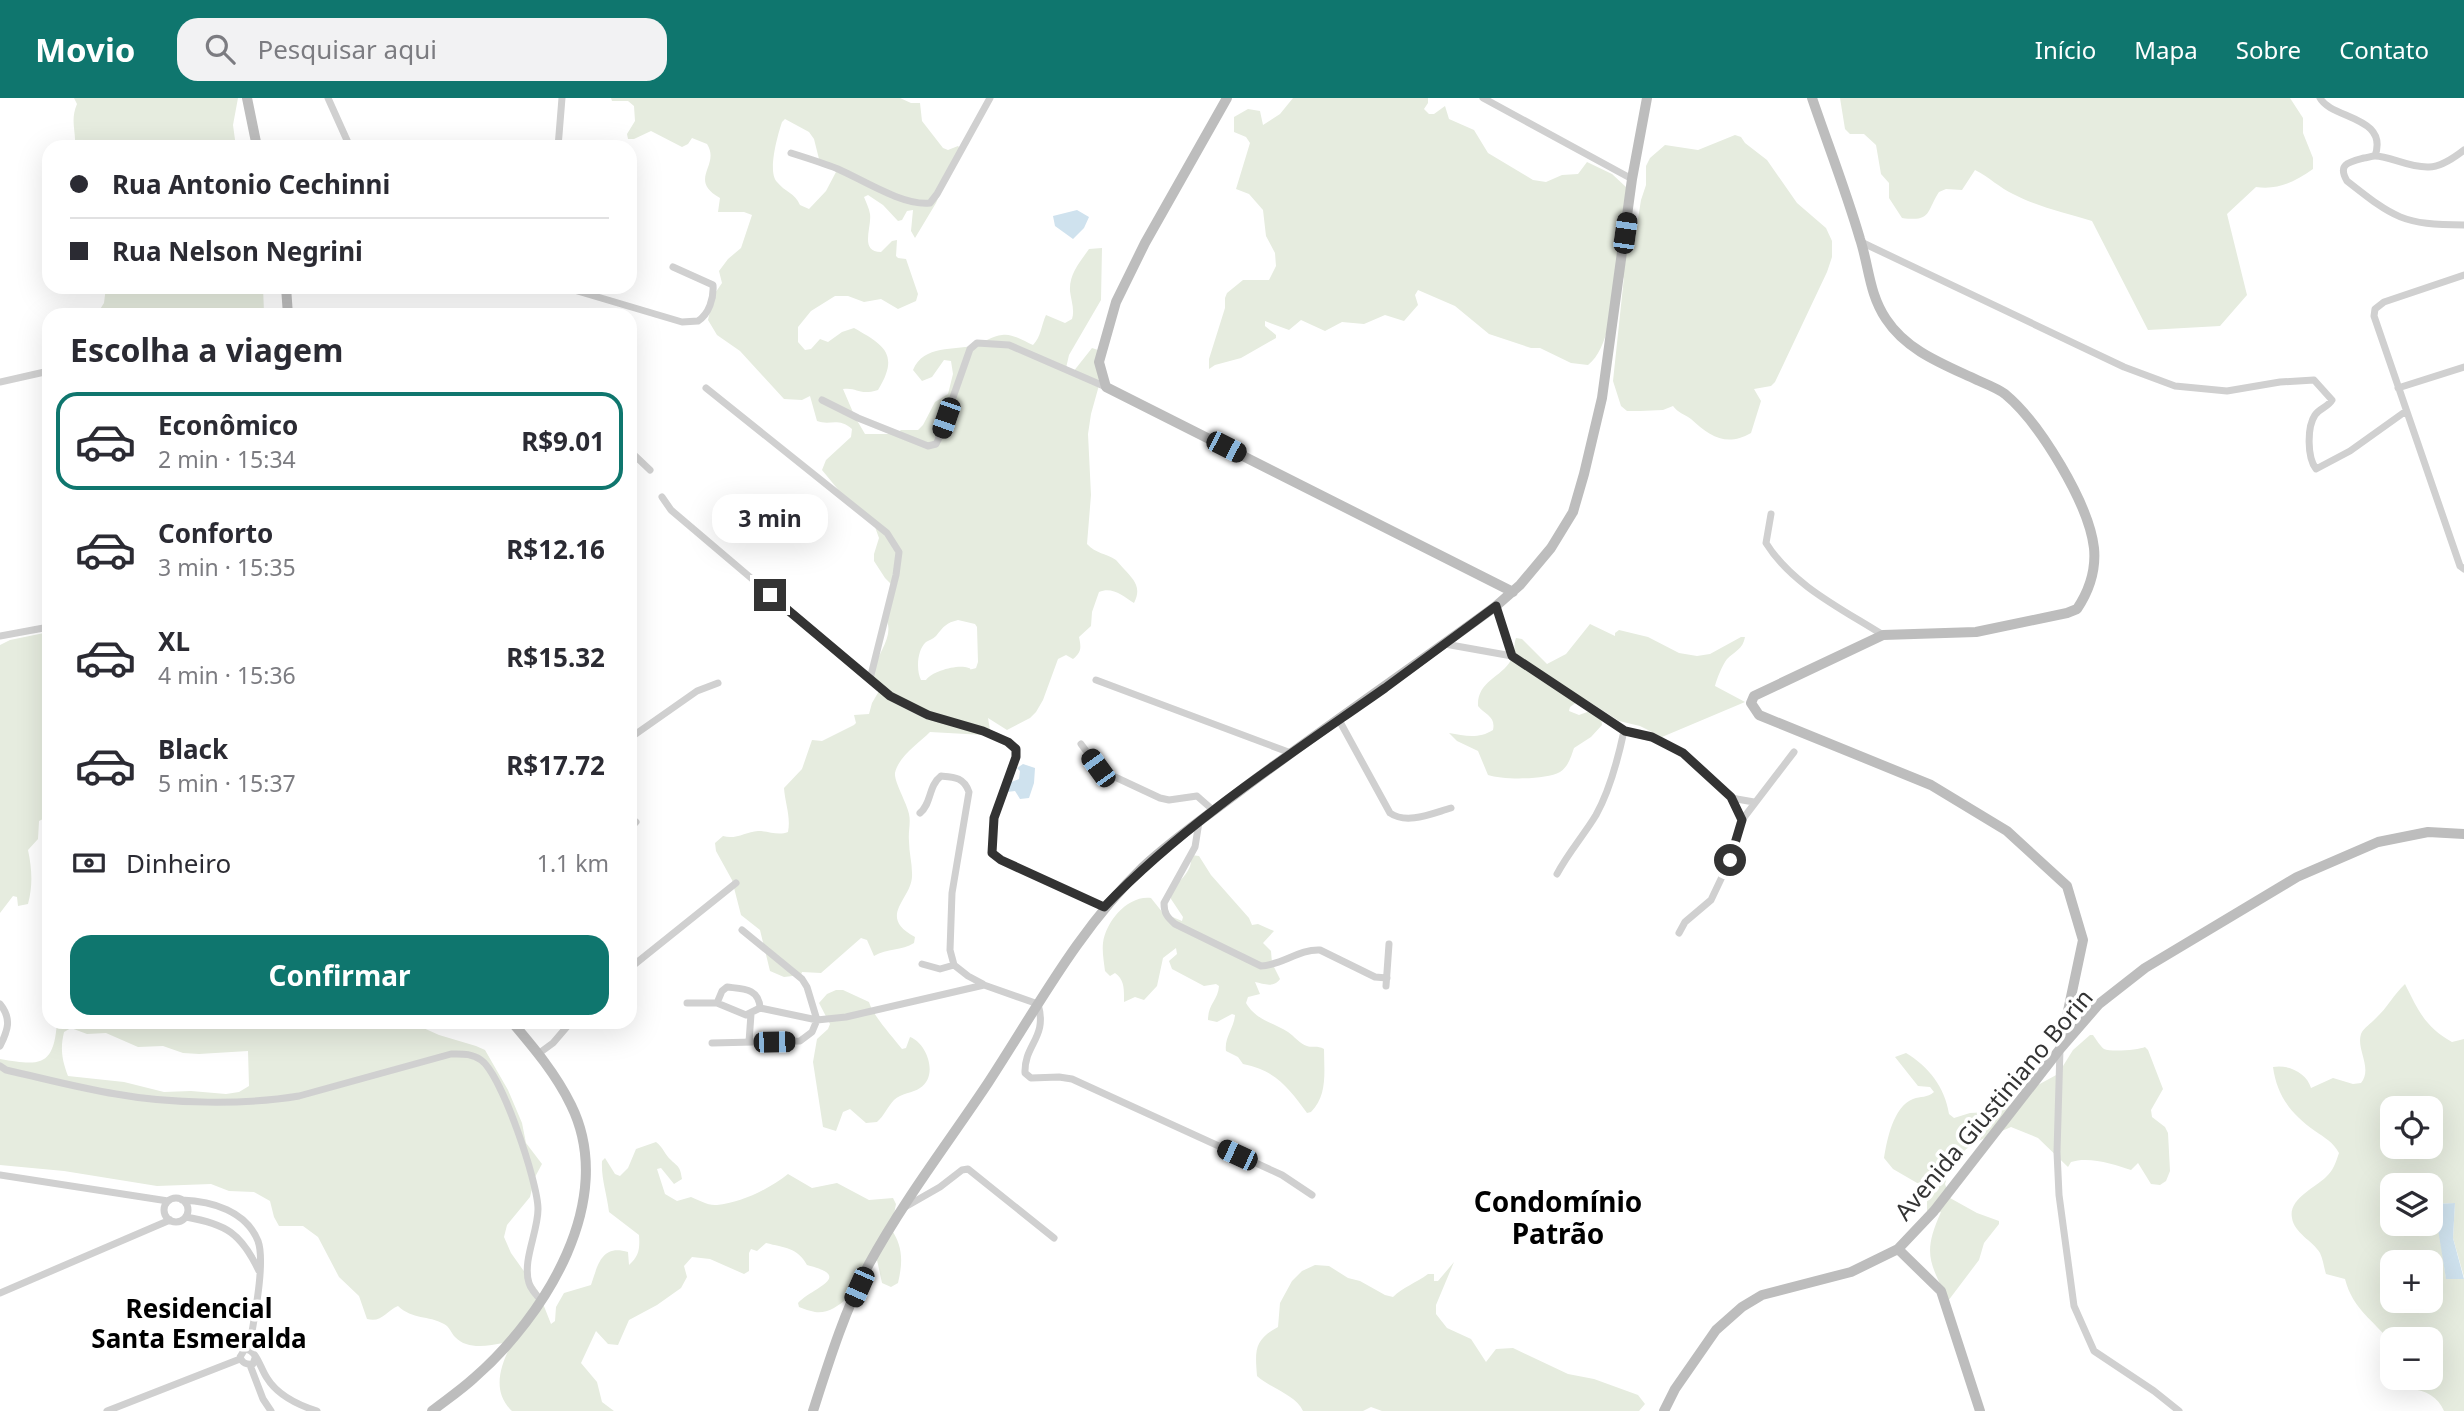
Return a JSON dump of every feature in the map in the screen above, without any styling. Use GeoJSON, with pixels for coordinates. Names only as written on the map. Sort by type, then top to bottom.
{"type":"FeatureCollection","features":[{"type":"Feature","properties":{"kind":"street"},"geometry":{"type":"LineString","coordinates":[[247,98],[256,140]]}},
{"type":"Feature","properties":{"kind":"street"},"geometry":{"type":"LineString","coordinates":[[328,98],[347,140]]}},
{"type":"Feature","properties":{"kind":"street"},"geometry":{"type":"LineString","coordinates":[[559,140],[562,98]]}},
{"type":"Feature","properties":{"kind":"street"},"geometry":{"type":"LineString","coordinates":[[791,153],[902,198],[922,204],[930,203],[990,98]]}},
{"type":"Feature","properties":{"kind":"street"},"geometry":{"type":"LineString","coordinates":[[1106,387],[1099,362],[1116,302],[1145,243],[1227,98]]}},
{"type":"Feature","properties":{"kind":"street"},"geometry":{"type":"LineString","coordinates":[[1483,98],[1632,179]]}},
{"type":"Feature","properties":{"kind":"street"},"geometry":{"type":"LineString","coordinates":[[813,1411],[838,1336],[864,1277],[902,1208],[988,1084],[1077,943],[1104,907],[1145,866],[1199,822],[1291,752],[1496,606],[1513,592],[1551,548],[1573,512],[1602,398],[1632,179],[1647,98]]}},
{"type":"Feature","properties":{"kind":"street"},"geometry":{"type":"LineString","coordinates":[[1812,98],[1861,242],[1875,301],[1887,321],[1909,344],[1927,357],[2003,392],[2026,414],[2050,447],[2089,527],[2094,549],[2091,580],[2077,609],[1976,632],[1883,635],[1754,696],[1751,703],[1759,715],[1931,785],[2007,831],[2067,886],[2083,940],[2060,1049],[2057,1152],[2059,1195],[2074,1306],[2094,1351],[2179,1411]]}},
{"type":"Feature","properties":{"kind":"street"},"geometry":{"type":"LineString","coordinates":[[2320,98],[2325,106],[2349,114],[2365,124],[2375,137],[2378,149],[2375,156]]}},
{"type":"Feature","properties":{"kind":"street"},"geometry":{"type":"LineString","coordinates":[[2464,149],[2445,162],[2427,167],[2375,156],[2352,160],[2343,167],[2342,174],[2365,196],[2394,216],[2428,225],[2464,225]]}},
{"type":"Feature","properties":{"kind":"street"},"geometry":{"type":"LineString","coordinates":[[1861,242],[2124,367],[2175,386],[2227,391],[2280,382],[2319,382],[2332,400],[2330,405],[2318,412],[2313,421],[2308,451],[2316,468],[2350,451],[2406,411]]}},
{"type":"Feature","properties":{"kind":"street"},"geometry":{"type":"LineString","coordinates":[[637,309],[682,322],[698,321],[702,318],[713,295],[713,285],[673,267]]}},
{"type":"Feature","properties":{"kind":"street"},"geometry":{"type":"LineString","coordinates":[[2462,568],[2376,323],[2375,309],[2384,302],[2464,275]]}},
{"type":"Feature","properties":{"kind":"street"},"geometry":{"type":"LineString","coordinates":[[588,294],[635,308]]}},
{"type":"Feature","properties":{"kind":"street"},"geometry":{"type":"LineString","coordinates":[[822,400],[858,418],[932,446],[938,440],[970,349],[984,342],[1009,345],[1106,387],[1513,592]]}},
{"type":"Feature","properties":{"kind":"street"},"geometry":{"type":"LineString","coordinates":[[2398,388],[2464,367]]}},
{"type":"Feature","properties":{"kind":"street"},"geometry":{"type":"LineString","coordinates":[[0,382],[42,373]]}},
{"type":"Feature","properties":{"kind":"street"},"geometry":{"type":"LineString","coordinates":[[706,388],[887,533],[899,552],[896,575],[870,679]]}},
{"type":"Feature","properties":{"kind":"street"},"geometry":{"type":"LineString","coordinates":[[637,458],[650,470]]}},
{"type":"Feature","properties":{"kind":"street"},"geometry":{"type":"LineString","coordinates":[[662,497],[671,510],[890,696],[928,715],[983,731],[1008,742],[1016,749],[1016,757],[994,818],[992,853],[1001,860],[1104,907]]}},
{"type":"Feature","properties":{"kind":"street"},"geometry":{"type":"LineString","coordinates":[[1771,514],[1766,543],[1772,553],[1797,580],[1883,635]]}},
{"type":"Feature","properties":{"kind":"street"},"geometry":{"type":"LineString","coordinates":[[1496,606],[1512,656]]}},
{"type":"Feature","properties":{"kind":"street"},"geometry":{"type":"LineString","coordinates":[[0,635],[42,628]]}},
{"type":"Feature","properties":{"kind":"street"},"geometry":{"type":"LineString","coordinates":[[1445,644],[1512,656],[1625,731],[1652,737],[1683,753],[1731,797],[1742,820]]}},
{"type":"Feature","properties":{"kind":"street"},"geometry":{"type":"LineString","coordinates":[[1096,680],[1291,752]]}},
{"type":"Feature","properties":{"kind":"street"},"geometry":{"type":"LineString","coordinates":[[637,733],[697,691],[719,683]]}},
{"type":"Feature","properties":{"kind":"street"},"geometry":{"type":"LineString","coordinates":[[1339,720],[1390,813],[1395,817],[1408,819],[1451,808]]}},
{"type":"Feature","properties":{"kind":"street"},"geometry":{"type":"LineString","coordinates":[[1557,874],[1564,859],[1597,814],[1625,731]]}},
{"type":"Feature","properties":{"kind":"street"},"geometry":{"type":"LineString","coordinates":[[1081,744],[1102,771],[1165,800],[1199,796],[1214,811]]}},
{"type":"Feature","properties":{"kind":"street"},"geometry":{"type":"LineString","coordinates":[[1679,933],[1685,922],[1711,900],[1730,860],[1742,820],[1794,752]]}},
{"type":"Feature","properties":{"kind":"street"},"geometry":{"type":"LineString","coordinates":[[920,813],[927,806],[936,779],[941,776],[956,777],[967,786],[969,792],[952,893],[950,950],[954,965],[984,985],[1038,1004]]}},
{"type":"Feature","properties":{"kind":"street"},"geometry":{"type":"LineString","coordinates":[[1731,797],[1754,802]]}},
{"type":"Feature","properties":{"kind":"street"},"geometry":{"type":"LineString","coordinates":[[1199,822],[1195,847],[1164,903],[1167,917],[1175,924],[1261,966],[1271,965],[1311,949],[1320,950],[1387,982],[1389,944]]}},
{"type":"Feature","properties":{"kind":"street","name":"Avenida Giustiniano Borin"},"geometry":{"type":"LineString","coordinates":[[1664,1411],[1675,1389],[1716,1330],[1742,1307],[1762,1295],[1851,1272],[1898,1249],[1934,1211],[2060,1049],[2099,1004],[2145,968],[2297,877],[2378,842],[2428,832],[2464,834]]}},
{"type":"Feature","properties":{"kind":"street"},"geometry":{"type":"LineString","coordinates":[[637,962],[736,883]]}},
{"type":"Feature","properties":{"kind":"street"},"geometry":{"type":"LineString","coordinates":[[712,1043],[800,1041],[812,1032],[817,1020],[802,979],[742,930]]}},
{"type":"Feature","properties":{"kind":"street"},"geometry":{"type":"LineString","coordinates":[[922,964],[940,969],[954,965]]}},
{"type":"Feature","properties":{"kind":"street"},"geometry":{"type":"LineString","coordinates":[[687,1003],[717,1003],[739,1013],[751,1014],[760,1008],[817,1020],[846,1017],[984,985]]}},
{"type":"Feature","properties":{"kind":"street"},"geometry":{"type":"LineString","coordinates":[[717,1003],[722,991],[727,987],[755,994],[760,999],[760,1008]]}},
{"type":"Feature","properties":{"kind":"street"},"geometry":{"type":"LineString","coordinates":[[0,1004],[9,1020],[0,1046]]}},
{"type":"Feature","properties":{"kind":"street"},"geometry":{"type":"LineString","coordinates":[[1038,1004],[1042,1024],[1025,1065],[1025,1073],[1031,1078],[1072,1079],[1282,1175],[1312,1195]]}},
{"type":"Feature","properties":{"kind":"street"},"geometry":{"type":"LineString","coordinates":[[749,1042],[751,1014]]}},
{"type":"Feature","properties":{"kind":"street"},"geometry":{"type":"LineString","coordinates":[[432,1411],[475,1378],[506,1346],[548,1293],[582,1217],[586,1184],[584,1146],[572,1106],[538,1054],[518,1029]]}},
{"type":"Feature","properties":{"kind":"street"},"geometry":{"type":"LineString","coordinates":[[538,1054],[553,1043],[565,1029]]}},
{"type":"Feature","properties":{"kind":"street"},"geometry":{"type":"LineString","coordinates":[[0,1066],[6,1070],[105,1092],[151,1099],[275,1100],[299,1096],[450,1054],[469,1054],[483,1061],[496,1080],[533,1174],[538,1209],[528,1283],[541,1301]]}},
{"type":"Feature","properties":{"kind":"street"},"geometry":{"type":"LineString","coordinates":[[902,1208],[962,1170],[968,1169],[1054,1238]]}},
{"type":"Feature","properties":{"kind":"street"},"geometry":{"type":"LineString","coordinates":[[0,1175],[168,1201],[175,1198],[203,1200],[245,1221],[258,1242],[261,1259],[249,1349],[263,1399],[271,1411]]}},
{"type":"Feature","properties":{"kind":"street"},"geometry":{"type":"LineString","coordinates":[[182,1200],[188,1209],[186,1217]]}},
{"type":"Feature","properties":{"kind":"street"},"geometry":{"type":"LineString","coordinates":[[168,1201],[164,1211],[170,1220]]}},
{"type":"Feature","properties":{"kind":"street"},"geometry":{"type":"LineString","coordinates":[[0,1293],[170,1220],[177,1222],[186,1217],[210,1221],[229,1230],[248,1247],[259,1271]]}},
{"type":"Feature","properties":{"kind":"street"},"geometry":{"type":"LineString","coordinates":[[1898,1249],[1941,1292],[1980,1411]]}},
{"type":"Feature","properties":{"kind":"street"},"geometry":{"type":"LineString","coordinates":[[240,1359],[242,1351],[249,1349]]}},
{"type":"Feature","properties":{"kind":"street"},"geometry":{"type":"LineString","coordinates":[[240,1359],[244,1364],[253,1361]]}},
{"type":"Feature","properties":{"kind":"street"},"geometry":{"type":"LineString","coordinates":[[107,1411],[240,1359]]}},
{"type":"Feature","properties":{"kind":"street"},"geometry":{"type":"LineString","coordinates":[[253,1361],[274,1387],[294,1402],[314,1410]]}},
{"type":"Feature","properties":{"kind":"shaded area"},"geometry":{"type":"Polygon","coordinates":[[[74,98],[238,98],[233,125],[235,140],[75,140],[77,104],[74,98]]]}},
{"type":"Feature","properties":{"kind":"shaded area"},"geometry":{"type":"Polygon","coordinates":[[[611,98],[900,98],[911,103],[920,103],[922,121],[943,148],[960,148],[936,203],[915,238],[911,231],[913,210],[907,211],[902,220],[898,221],[883,205],[868,195],[864,197],[870,214],[870,248],[881,252],[892,241],[897,240],[896,256],[906,259],[918,294],[916,301],[898,309],[881,299],[864,302],[848,296],[835,296],[811,311],[798,327],[798,342],[805,350],[811,349],[820,339],[828,342],[842,332],[854,328],[874,340],[886,352],[888,368],[878,390],[862,392],[843,389],[865,434],[896,434],[901,430],[918,430],[935,402],[948,394],[953,374],[951,361],[944,360],[932,377],[922,381],[913,370],[924,356],[940,350],[976,345],[1002,335],[1014,336],[1033,345],[1046,315],[1065,323],[1072,319],[1070,285],[1073,274],[1089,249],[1102,248],[1101,300],[1069,355],[1066,368],[1073,372],[1092,348],[1098,350],[1103,371],[1088,434],[1091,495],[1087,544],[1117,561],[1131,577],[1137,588],[1134,603],[1113,591],[1099,592],[1092,612],[1091,626],[1079,637],[1079,652],[1073,659],[1066,655],[1058,659],[1043,700],[1030,718],[1007,730],[988,718],[990,730],[984,735],[930,732],[904,756],[897,767],[895,777],[909,814],[912,873],[908,891],[897,914],[903,929],[915,937],[914,943],[874,956],[867,940],[861,938],[821,973],[802,972],[801,975],[784,977],[770,971],[760,930],[741,915],[732,880],[716,851],[715,843],[723,836],[758,831],[788,832],[784,788],[802,769],[812,740],[822,741],[854,725],[854,715],[869,714],[879,691],[874,672],[888,636],[884,616],[895,588],[874,561],[879,538],[875,527],[845,498],[822,470],[826,460],[851,437],[852,429],[842,423],[817,421],[810,396],[802,400],[784,399],[740,351],[717,335],[708,320],[713,296],[722,283],[719,271],[741,248],[752,215],[744,212],[718,212],[720,198],[706,185],[710,159],[707,144],[692,138],[682,147],[651,131],[628,139],[627,134],[635,121],[634,106],[628,101],[612,101],[611,98]],[[785,119],[774,153],[774,177],[800,205],[809,209],[826,191],[836,172],[819,159],[814,139],[809,132],[785,119]],[[958,620],[945,625],[923,646],[918,660],[921,680],[949,668],[976,668],[977,627],[975,624],[958,620]]]}},
{"type":"Feature","properties":{"kind":"shaded area"},"geometry":{"type":"Polygon","coordinates":[[[1293,98],[1428,98],[1424,109],[1429,114],[1434,114],[1445,106],[1449,119],[1474,130],[1488,153],[1533,180],[1546,182],[1562,175],[1578,174],[1587,162],[1612,174],[1626,187],[1626,247],[1629,251],[1634,244],[1646,185],[1646,166],[1650,158],[1665,145],[1698,150],[1735,135],[1741,137],[1767,160],[1797,203],[1826,228],[1832,241],[1832,257],[1827,272],[1775,382],[1771,386],[1754,389],[1761,401],[1751,433],[1734,439],[1719,438],[1705,431],[1673,406],[1663,410],[1627,411],[1621,406],[1613,381],[1624,277],[1601,348],[1588,365],[1571,363],[1540,348],[1531,348],[1489,334],[1455,306],[1418,290],[1415,295],[1418,305],[1404,321],[1385,315],[1364,324],[1342,322],[1325,331],[1301,320],[1289,330],[1265,321],[1265,326],[1276,338],[1241,358],[1209,369],[1209,359],[1227,293],[1243,280],[1269,280],[1276,266],[1275,253],[1266,236],[1263,210],[1249,194],[1236,189],[1250,143],[1246,137],[1234,132],[1234,117],[1248,109],[1260,111],[1263,125],[1280,114],[1293,98]]]}},
{"type":"Feature","properties":{"kind":"shaded area"},"geometry":{"type":"Polygon","coordinates":[[[1840,98],[2290,98],[2303,118],[2303,133],[2313,158],[2313,169],[2286,184],[2256,187],[2227,214],[2247,295],[2220,326],[2148,330],[2092,221],[2022,199],[1975,170],[1962,190],[1946,189],[1939,192],[1923,217],[1902,218],[1889,198],[1889,183],[1881,174],[1876,145],[1864,134],[1850,134],[1845,129],[1840,98]]]}},
{"type":"Feature","properties":{"kind":"shaded area"},"geometry":{"type":"Polygon","coordinates":[[[105,294],[263,294],[264,308],[101,308],[105,294]]]}},
{"type":"Feature","properties":{"kind":"shaded area"},"geometry":{"type":"Polygon","coordinates":[[[1590,624],[1615,636],[1619,630],[1648,637],[1679,653],[1697,656],[1710,654],[1745,637],[1741,647],[1725,662],[1715,686],[1745,702],[1662,737],[1640,726],[1619,721],[1581,699],[1570,707],[1569,711],[1579,715],[1590,711],[1601,717],[1602,725],[1591,737],[1574,748],[1563,770],[1535,778],[1488,775],[1478,751],[1457,741],[1449,733],[1477,736],[1493,730],[1493,722],[1478,706],[1479,698],[1485,685],[1511,660],[1516,638],[1522,639],[1547,664],[1566,654],[1590,624]]]}},
{"type":"Feature","properties":{"kind":"shaded area"},"geometry":{"type":"Polygon","coordinates":[[[42,633],[42,820],[39,821],[38,839],[28,850],[31,890],[28,904],[18,906],[17,897],[13,896],[0,913],[0,645],[10,640],[42,633]]]}},
{"type":"Feature","properties":{"kind":"shaded area"},"geometry":{"type":"Polygon","coordinates":[[[1191,855],[1199,856],[1252,925],[1258,924],[1274,931],[1263,943],[1271,951],[1272,963],[1280,979],[1272,984],[1255,982],[1260,994],[1248,997],[1246,1003],[1259,1017],[1288,1032],[1302,1044],[1324,1049],[1323,1090],[1311,1112],[1307,1113],[1280,1081],[1264,1071],[1243,1064],[1238,1057],[1226,1051],[1226,1042],[1235,1015],[1217,1022],[1208,1020],[1219,986],[1204,986],[1172,969],[1169,961],[1177,954],[1176,948],[1163,958],[1157,986],[1144,1000],[1135,997],[1124,1002],[1121,979],[1115,973],[1110,976],[1105,971],[1105,935],[1113,918],[1126,905],[1142,898],[1151,898],[1163,913],[1182,921],[1183,917],[1171,899],[1171,890],[1188,870],[1191,855]]]}},
{"type":"Feature","properties":{"kind":"shaded area"},"geometry":{"type":"Polygon","coordinates":[[[2405,984],[2418,1010],[2435,1030],[2452,1042],[2464,1039],[2464,1277],[2453,1238],[2455,1203],[2443,1204],[2443,1173],[2380,1173],[2380,1236],[2440,1236],[2442,1250],[2380,1250],[2380,1313],[2443,1313],[2443,1258],[2446,1278],[2464,1279],[2464,1411],[2444,1411],[2431,1395],[2416,1390],[2443,1390],[2443,1327],[2380,1327],[2380,1331],[2358,1307],[2345,1279],[2326,1274],[2320,1253],[2296,1228],[2292,1218],[2294,1205],[2303,1194],[2328,1175],[2339,1153],[2286,1104],[2273,1067],[2296,1071],[2305,1078],[2311,1088],[2333,1078],[2353,1084],[2361,1083],[2365,1065],[2361,1034],[2405,984]]]}},
{"type":"Feature","properties":{"kind":"shaded area"},"geometry":{"type":"Polygon","coordinates":[[[843,990],[869,1002],[879,1020],[902,1049],[906,1048],[910,1037],[916,1040],[926,1053],[930,1068],[926,1083],[897,1098],[877,1122],[866,1123],[850,1109],[843,1112],[836,1131],[823,1127],[813,1062],[817,1039],[830,1024],[819,1003],[827,994],[843,990]]]}},
{"type":"Feature","properties":{"kind":"shaded area"},"geometry":{"type":"Polygon","coordinates":[[[56,1029],[69,1029],[64,1032],[62,1044],[68,1076],[124,1082],[164,1092],[226,1094],[239,1092],[249,1086],[248,1051],[183,1053],[163,1046],[138,1047],[106,1033],[87,1034],[74,1029],[426,1029],[485,1050],[508,1090],[522,1123],[526,1143],[542,1164],[535,1177],[530,1197],[507,1225],[504,1237],[511,1253],[538,1291],[551,1324],[555,1321],[556,1307],[564,1293],[591,1285],[606,1254],[619,1250],[628,1252],[629,1265],[637,1255],[639,1235],[609,1212],[602,1161],[605,1158],[615,1174],[620,1176],[628,1168],[636,1149],[656,1142],[680,1169],[682,1179],[674,1184],[661,1168],[657,1169],[665,1194],[677,1201],[691,1197],[710,1205],[726,1204],[754,1194],[788,1174],[812,1188],[837,1183],[869,1200],[893,1198],[896,1204],[891,1229],[901,1254],[898,1283],[891,1287],[882,1283],[877,1260],[843,1302],[825,1312],[815,1312],[799,1307],[798,1303],[826,1282],[828,1274],[807,1265],[790,1249],[766,1243],[757,1251],[751,1249],[749,1271],[744,1274],[710,1259],[692,1257],[684,1266],[687,1277],[681,1288],[629,1320],[618,1345],[608,1344],[596,1331],[581,1363],[597,1382],[602,1402],[614,1411],[512,1411],[500,1389],[501,1373],[509,1349],[503,1343],[478,1346],[465,1344],[444,1324],[409,1313],[398,1306],[380,1318],[367,1319],[359,1296],[339,1277],[318,1237],[303,1226],[279,1226],[270,1201],[254,1192],[229,1191],[211,1184],[157,1186],[64,1171],[0,1165],[0,1059],[35,1062],[42,1060],[52,1048],[56,1029]]]}},
{"type":"Feature","properties":{"kind":"shaded area"},"geometry":{"type":"Polygon","coordinates":[[[2093,1035],[2104,1049],[2145,1047],[2148,1050],[2163,1089],[2151,1110],[2152,1117],[2165,1127],[2168,1133],[2170,1171],[2166,1181],[2160,1185],[2151,1184],[2138,1163],[2131,1170],[2093,1160],[2078,1160],[2071,1162],[2068,1167],[2038,1138],[2011,1127],[1978,1141],[1962,1153],[1945,1184],[1950,1198],[1977,1213],[1999,1221],[1999,1224],[1984,1243],[1979,1260],[1948,1301],[1933,1267],[1930,1248],[1941,1212],[1927,1215],[1927,1193],[1924,1187],[1893,1169],[1884,1158],[1892,1125],[1900,1109],[1913,1099],[1934,1092],[1930,1087],[1918,1086],[1895,1057],[1906,1053],[1928,1071],[1944,1095],[1949,1114],[1954,1118],[1970,1113],[1989,1112],[2014,1104],[2029,1090],[2058,1074],[2073,1050],[2093,1035]]]}},
{"type":"Feature","properties":{"kind":"shaded area"},"geometry":{"type":"Polygon","coordinates":[[[1454,1262],[1436,1305],[1436,1314],[1447,1328],[1471,1339],[1486,1362],[1496,1349],[1513,1348],[1568,1374],[1594,1379],[1638,1395],[1645,1404],[1639,1411],[1382,1411],[1371,1407],[1363,1411],[1303,1411],[1295,1400],[1257,1376],[1256,1359],[1260,1341],[1278,1327],[1280,1303],[1292,1281],[1302,1271],[1315,1265],[1329,1266],[1348,1278],[1393,1297],[1428,1274],[1434,1274],[1434,1281],[1438,1281],[1454,1262]]]}},
{"type":"Feature","properties":{"kind":"water"},"geometry":{"type":"Polygon","coordinates":[[[1077,210],[1089,217],[1084,228],[1073,239],[1055,226],[1053,216],[1077,210]]]}},
{"type":"Feature","properties":{"kind":"water"},"geometry":{"type":"Polygon","coordinates":[[[1023,764],[1035,768],[1034,783],[1029,798],[1020,799],[1015,791],[1007,792],[1011,782],[1019,779],[1020,771],[1017,768],[1023,764]]]}},
{"type":"Feature","properties":{"kind":"water"},"geometry":{"type":"Polygon","coordinates":[[[2455,1203],[2453,1238],[2464,1279],[2446,1279],[2439,1236],[2443,1236],[2443,1204],[2455,1203]]]}},
{"type":"Feature","properties":{"kind":"district","name":"Condomínio Patrão"},"geometry":{"type":"Point","coordinates":[1558,1217]}},
{"type":"Feature","properties":{"kind":"district","name":"Residencial Santa Esmeralda"},"geometry":{"type":"Point","coordinates":[199,1323]}},
{"type":"Feature","properties":{"kind":"route"},"geometry":{"type":"LineString","coordinates":[[770,595],[890,696],[928,715],[983,731],[1008,742],[1016,749],[1016,757],[994,818],[992,853],[1001,860],[1104,907],[1145,866],[1199,822],[1291,752],[1386,687],[1496,606],[1512,656],[1625,731],[1652,737],[1683,753],[1731,797],[1742,820],[1730,860]]}}]}
